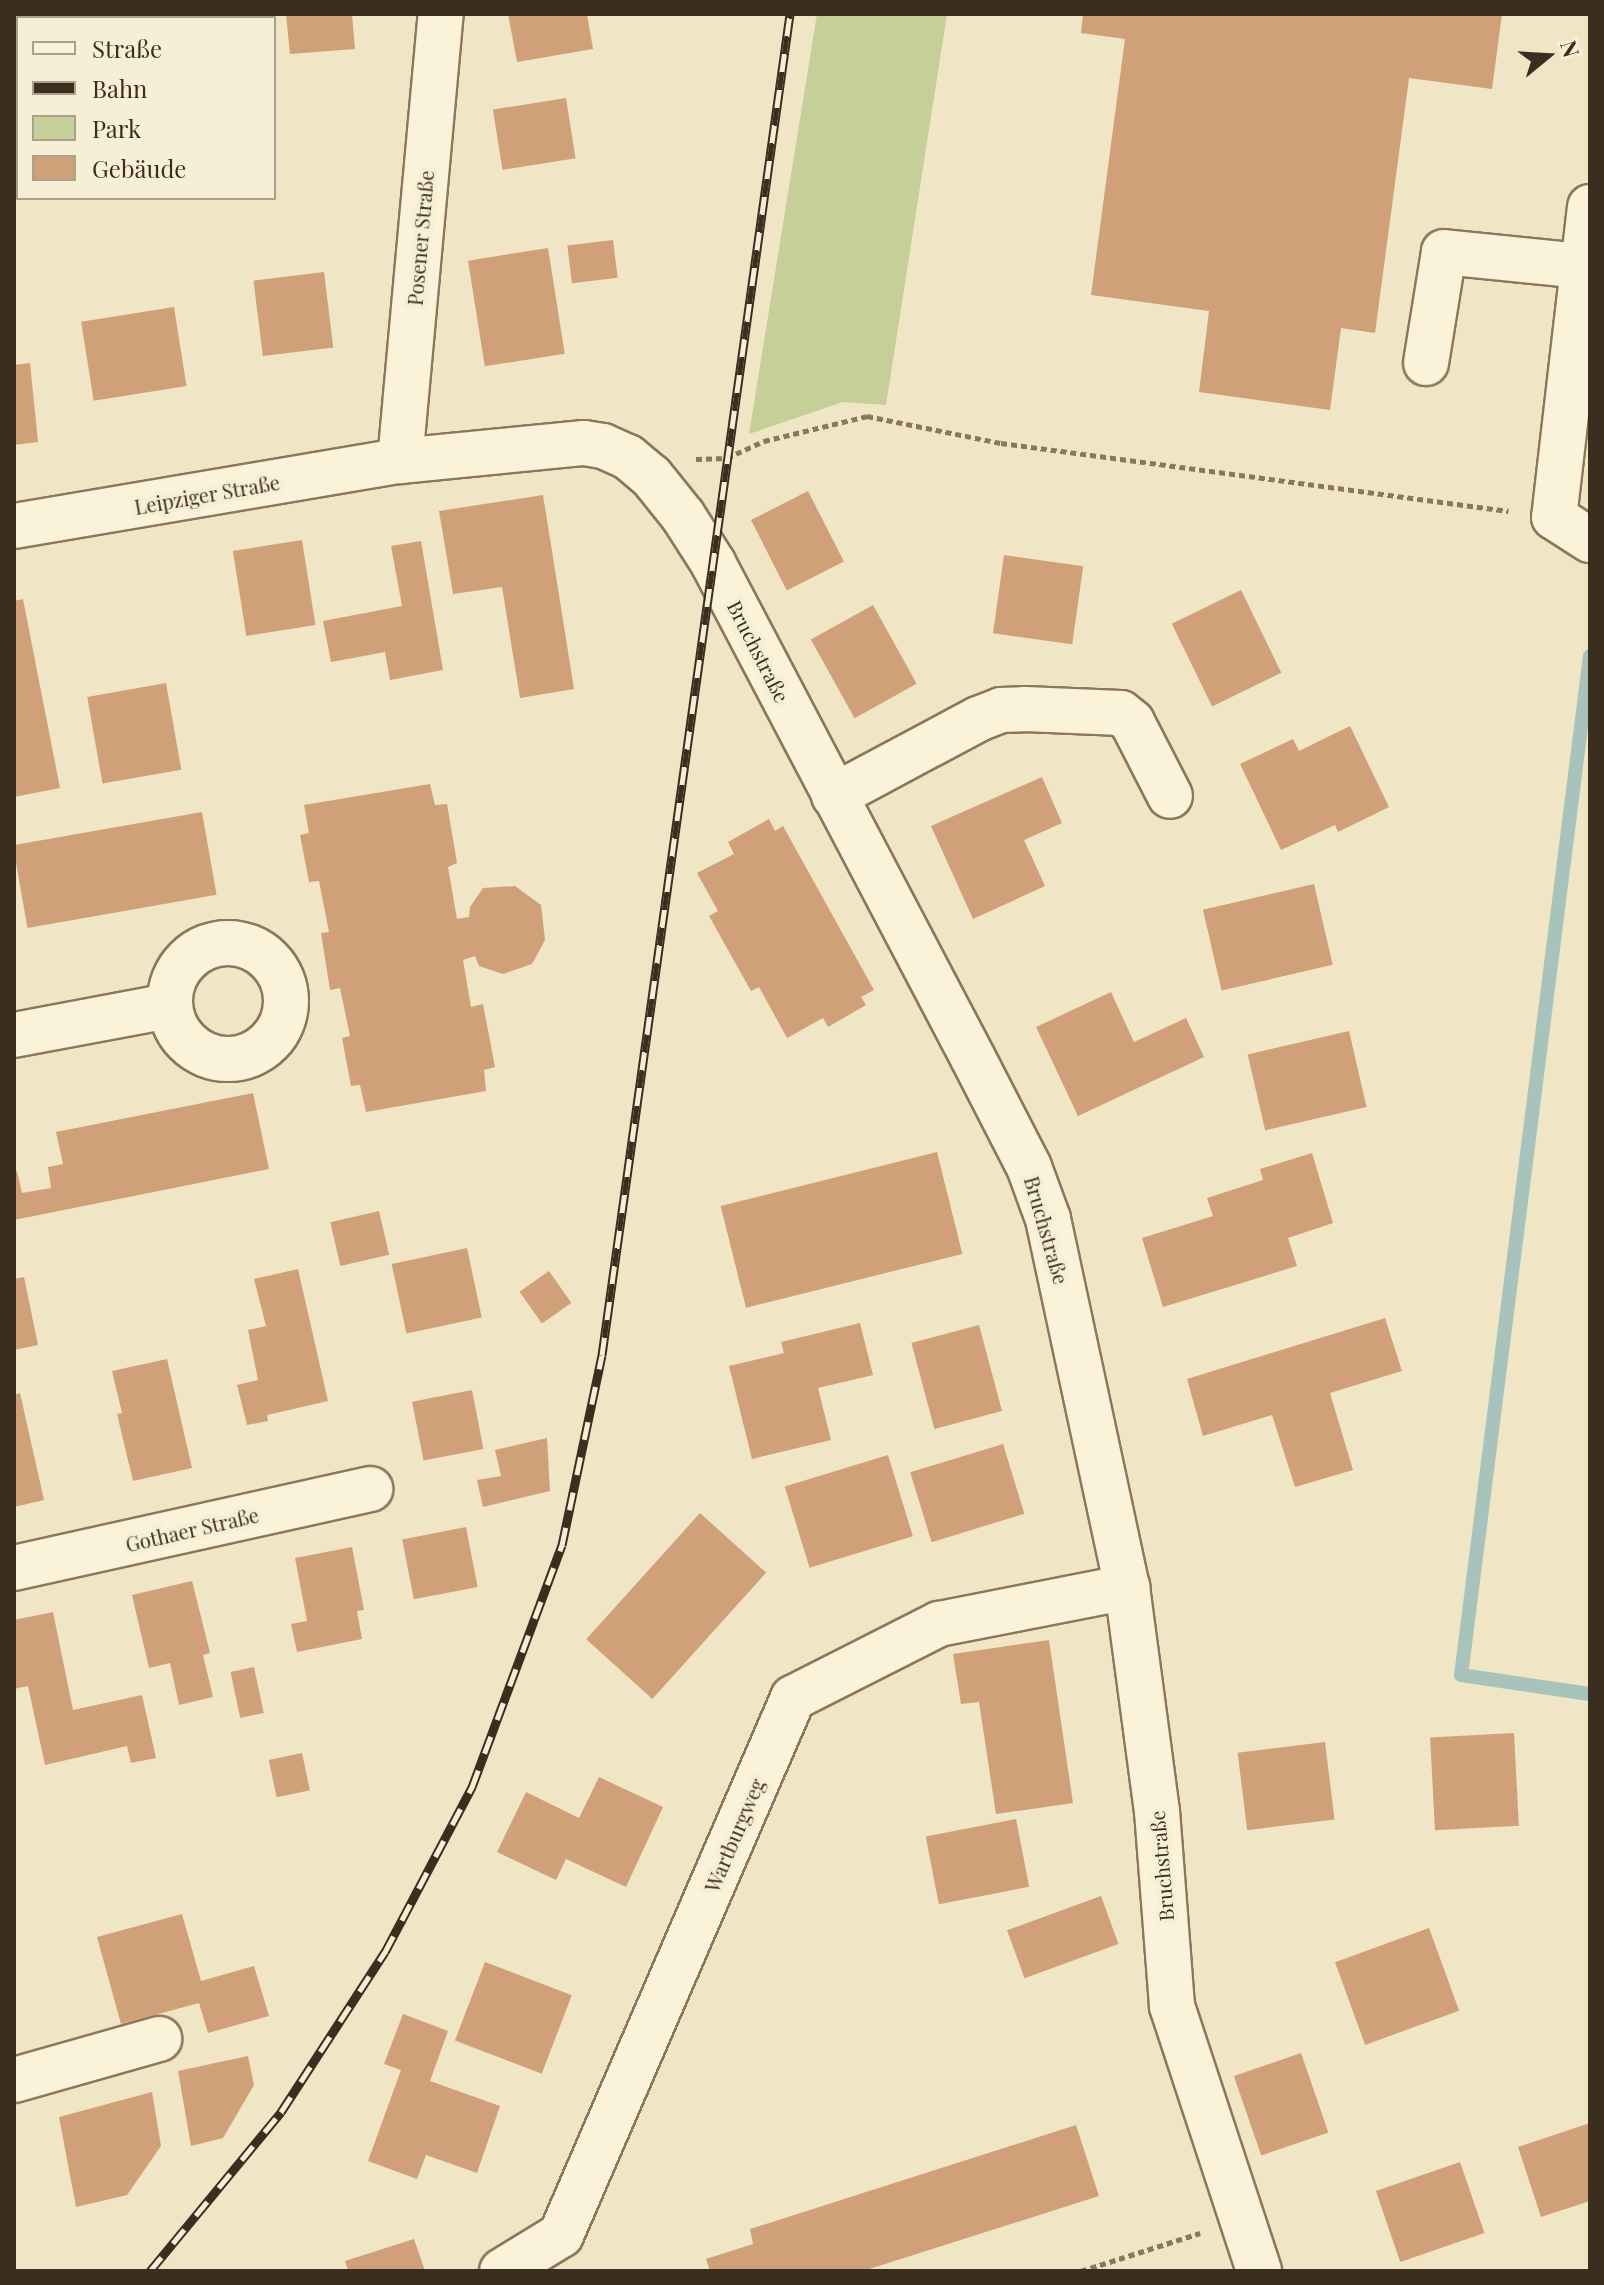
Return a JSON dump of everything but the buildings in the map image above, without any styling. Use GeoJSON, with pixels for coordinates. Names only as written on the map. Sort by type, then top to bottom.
{"type":"FeatureCollection","features":[{"type":"Feature","properties":{"kind":"street","name":"Posener Straße"},"geometry":{"type":"LineString","coordinates":[[400,461],[441,14]]}},
{"type":"Feature","properties":{"kind":"street"},"geometry":{"type":"LineString","coordinates":[[1576,532],[1583,266],[1590,207]]}},
{"type":"Feature","properties":{"kind":"street"},"geometry":{"type":"LineString","coordinates":[[1426,363],[1444,252],[1583,266]]}},
{"type":"Feature","properties":{"kind":"street","name":"Bruchstraße"},"geometry":{"type":"LineString","coordinates":[[400,461],[584,443],[603,446],[628,457],[651,476],[683,516],[713,563],[1029,1167],[1062,1276],[1127,1587],[1157,1811],[1172,2006],[1259,2271]]}},
{"type":"Feature","properties":{"kind":"street","name":"Leipziger Straße"},"geometry":{"type":"LineString","coordinates":[[14,526],[400,461]]}},
{"type":"Feature","properties":{"kind":"street"},"geometry":{"type":"LineString","coordinates":[[834,796],[978,719],[1001,710],[1025,709],[1121,713],[1132,722],[1170,796]]}},
{"type":"Feature","properties":{"kind":"street"},"geometry":{"type":"LineString","coordinates":[[14,1035],[169,1006]]}},
{"type":"Feature","properties":{"kind":"street","name":"Gothaer Straße"},"geometry":{"type":"LineString","coordinates":[[14,1568],[370,1489]]}},
{"type":"Feature","properties":{"kind":"street","name":"Wartburgweg"},"geometry":{"type":"LineString","coordinates":[[502,2271],[561,2235],[793,1698],[939,1624],[1127,1587]]}},
{"type":"Feature","properties":{"kind":"street"},"geometry":{"type":"LineString","coordinates":[[14,2080],[159,2039]]}},
{"type":"Feature","properties":{"kind":"path"},"geometry":{"type":"LineString","coordinates":[[651,476],[684,460],[727,458],[764,441],[867,416],[1001,443],[1576,532]]}},
{"type":"Feature","properties":{"kind":"path"},"geometry":{"type":"LineString","coordinates":[[1081,2271],[1243,2219]]}},
{"type":"Feature","properties":{"kind":"green space"},"geometry":{"type":"Polygon","coordinates":[[[817,14],[947,14],[886,405],[843,402],[749,434],[817,14]]]}},
{"type":"Feature","properties":{"kind":"waterway"},"geometry":{"type":"LineString","coordinates":[[1590,656],[1461,1675],[1590,1694]]}},
{"type":"Feature","properties":{"kind":"railway"},"geometry":{"type":"LineString","coordinates":[[150,2271],[281,2112],[385,1952],[472,1787],[562,1545],[602,1355],[790,14]]}}]}
